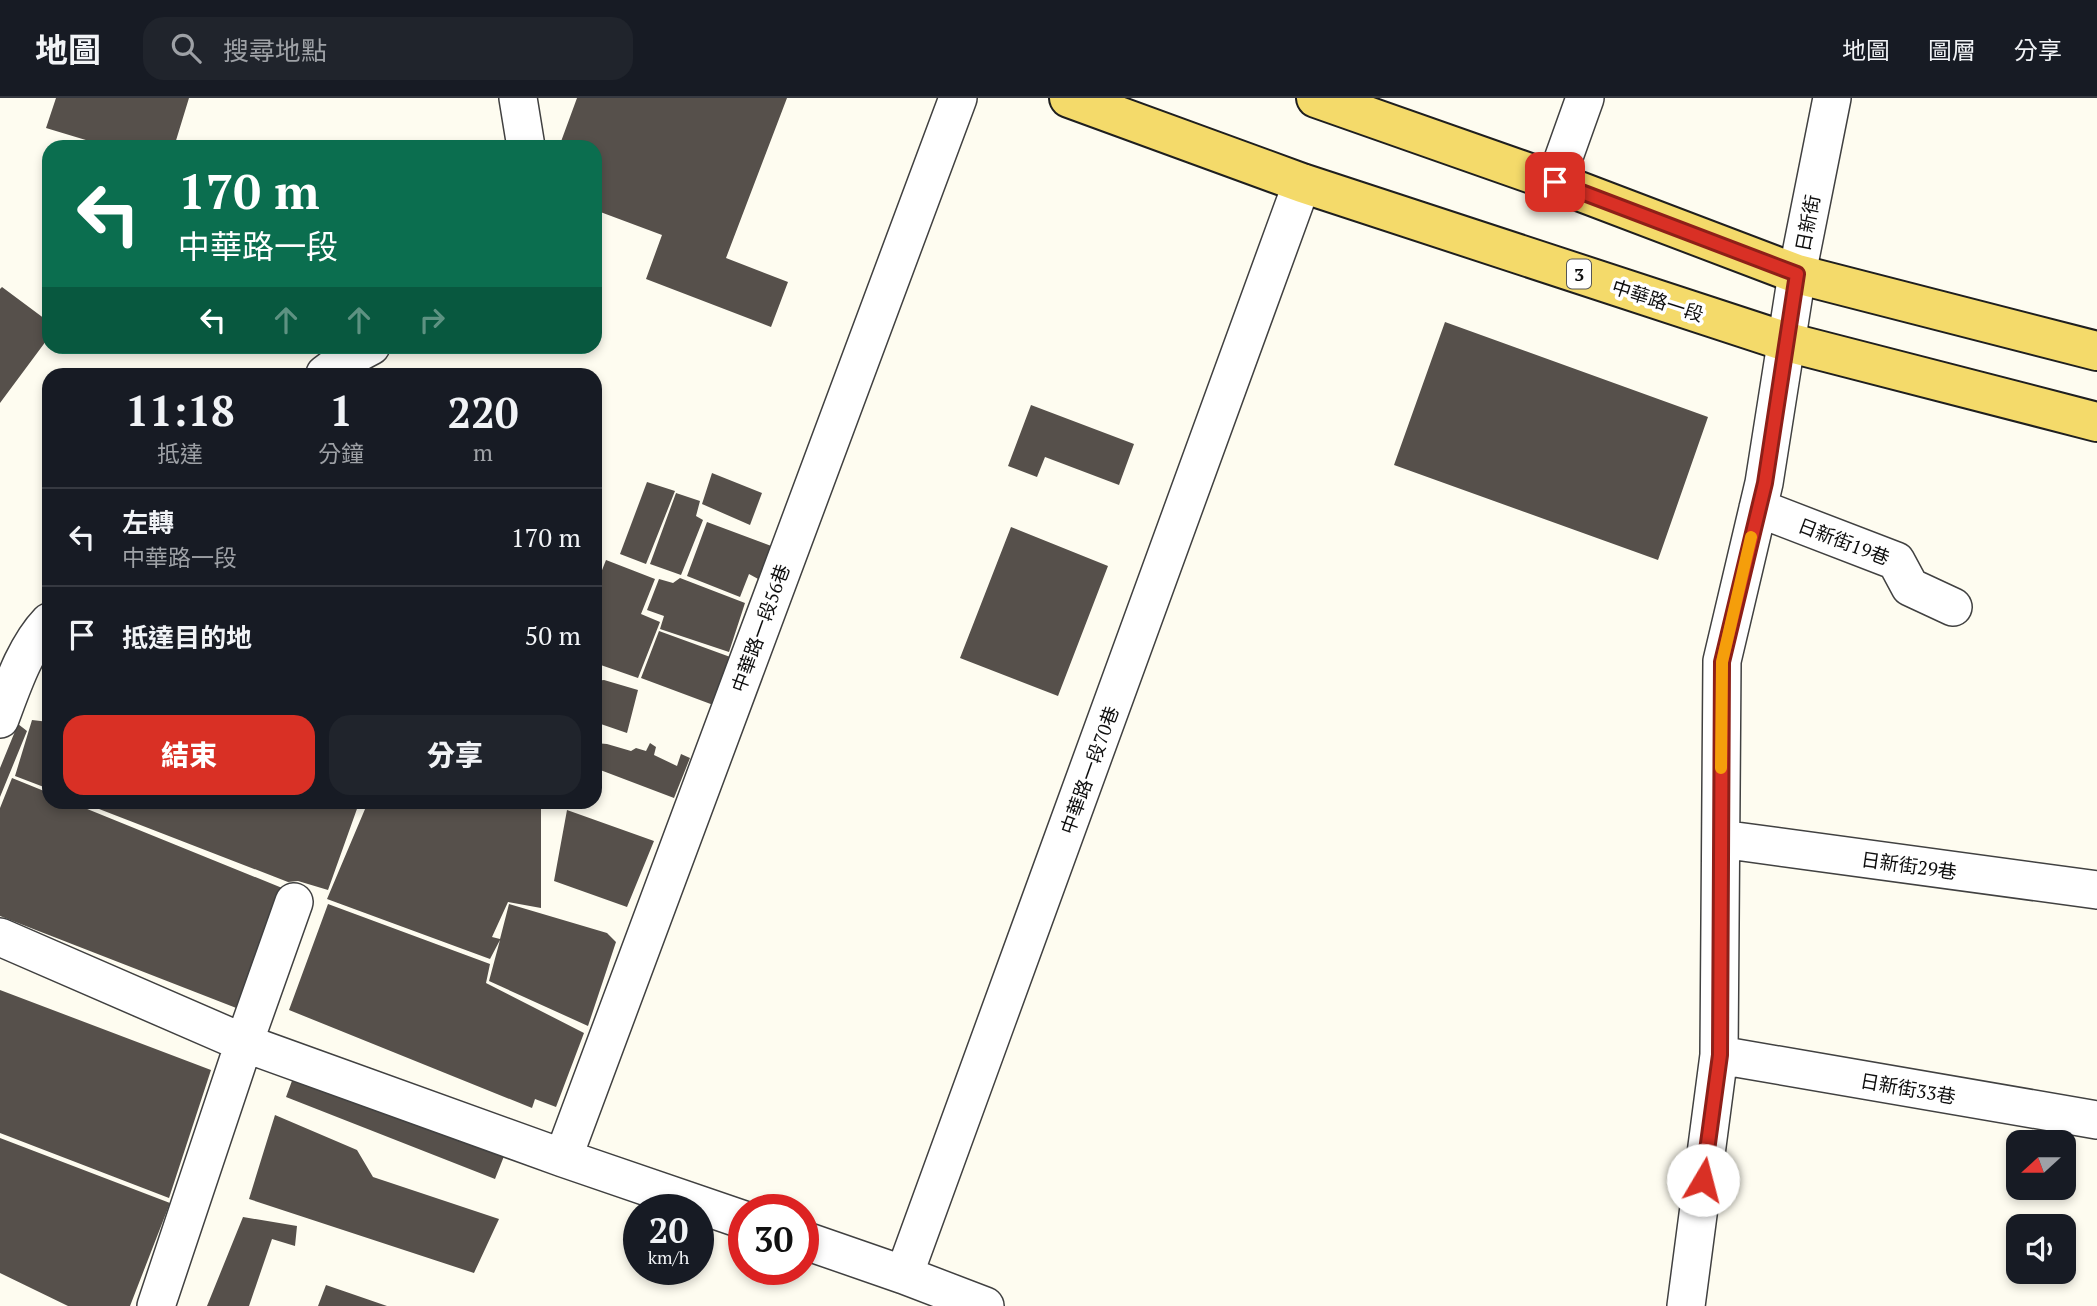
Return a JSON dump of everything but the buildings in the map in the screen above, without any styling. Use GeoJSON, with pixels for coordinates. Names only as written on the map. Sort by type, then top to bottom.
{"type":"FeatureCollection","features":[{"type":"Feature","properties":{"kind":"main road","name":"中華路一段"},"geometry":{"type":"LineString","coordinates":[[1069,98],[1302,183],[1787,342],[2097,422]]}},
{"type":"Feature","properties":{"kind":"main road"},"geometry":{"type":"LineString","coordinates":[[1316,98],[1555,182],[1797,274],[2097,351]]}},
{"type":"Feature","properties":{"kind":"street"},"geometry":{"type":"LineString","coordinates":[[518,98],[525,140]]}},
{"type":"Feature","properties":{"kind":"street","name":"中華路一段56巷"},"geometry":{"type":"LineString","coordinates":[[563,1158],[958,98]]}},
{"type":"Feature","properties":{"kind":"street"},"geometry":{"type":"LineString","coordinates":[[1555,182],[1585,98]]}},
{"type":"Feature","properties":{"kind":"street","name":"日新街"},"geometry":{"type":"LineString","coordinates":[[1686,1306],[1720,1055],[1722,662],[1765,483],[1797,274],[1832,98]]}},
{"type":"Feature","properties":{"kind":"street","name":"中華路一段70巷"},"geometry":{"type":"LineString","coordinates":[[905,1275],[1302,183]]}},
{"type":"Feature","properties":{"kind":"street"},"geometry":{"type":"LineString","coordinates":[[333,368],[356,354]]}},
{"type":"Feature","properties":{"kind":"street","name":"日新街19巷"},"geometry":{"type":"LineString","coordinates":[[1758,508],[1896,561],[1910,587],[1953,607]]}},
{"type":"Feature","properties":{"kind":"street"},"geometry":{"type":"LineString","coordinates":[[0,719],[42,630]]}},
{"type":"Feature","properties":{"kind":"street","name":"日新街29巷"},"geometry":{"type":"LineString","coordinates":[[1721,839],[2097,890]]}},
{"type":"Feature","properties":{"kind":"street"},"geometry":{"type":"LineString","coordinates":[[156,1306],[294,902]]}},
{"type":"Feature","properties":{"kind":"street"},"geometry":{"type":"LineString","coordinates":[[0,937],[244,1043],[728,1215]]}},
{"type":"Feature","properties":{"kind":"street","name":"日新街33巷"},"geometry":{"type":"LineString","coordinates":[[1720,1055],[2097,1120]]}},
{"type":"Feature","properties":{"kind":"street"},"geometry":{"type":"LineString","coordinates":[[819,1245],[985,1306]]}},
{"type":"Feature","properties":{"kind":"slow traffic"},"geometry":{"type":"LineString","coordinates":[[1721,768],[1722,662],[1751,537]]}},
{"type":"Feature","properties":{"kind":"route"},"geometry":{"type":"LineString","coordinates":[[1555,182],[1797,274],[1765,483],[1722,662],[1720,1055],[1703,1180]]}}]}
